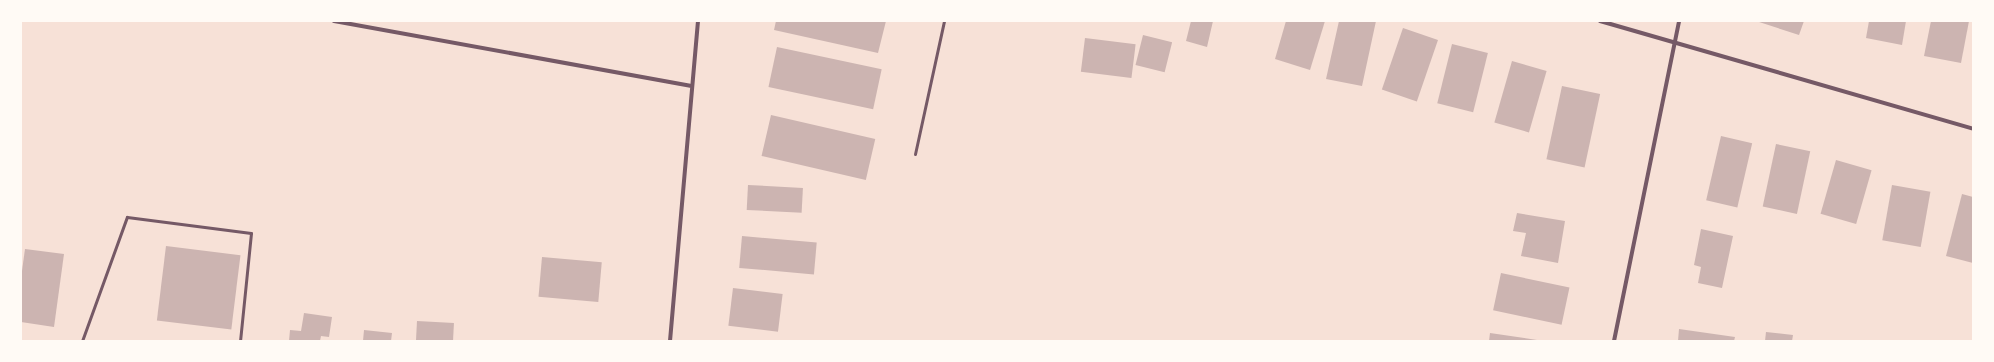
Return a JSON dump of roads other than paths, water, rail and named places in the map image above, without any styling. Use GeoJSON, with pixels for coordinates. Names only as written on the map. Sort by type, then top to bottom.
{"type":"FeatureCollection","features":[{"type":"Feature","properties":{"kind":"street"},"geometry":{"type":"LineString","coordinates":[[334,21],[690,86]]}},
{"type":"Feature","properties":{"kind":"street"},"geometry":{"type":"LineString","coordinates":[[670,341],[690,86],[698,21]]}},
{"type":"Feature","properties":{"kind":"street"},"geometry":{"type":"LineString","coordinates":[[1600,21],[1973,129]]}},
{"type":"Feature","properties":{"kind":"street"},"geometry":{"type":"LineString","coordinates":[[1614,341],[1680,21]]}},
{"type":"Feature","properties":{"kind":"lane"},"geometry":{"type":"LineString","coordinates":[[915,154],[944,21]]}},
{"type":"Feature","properties":{"kind":"lane"},"geometry":{"type":"LineString","coordinates":[[82,341],[127,217],[250,233],[240,341]]}}]}
